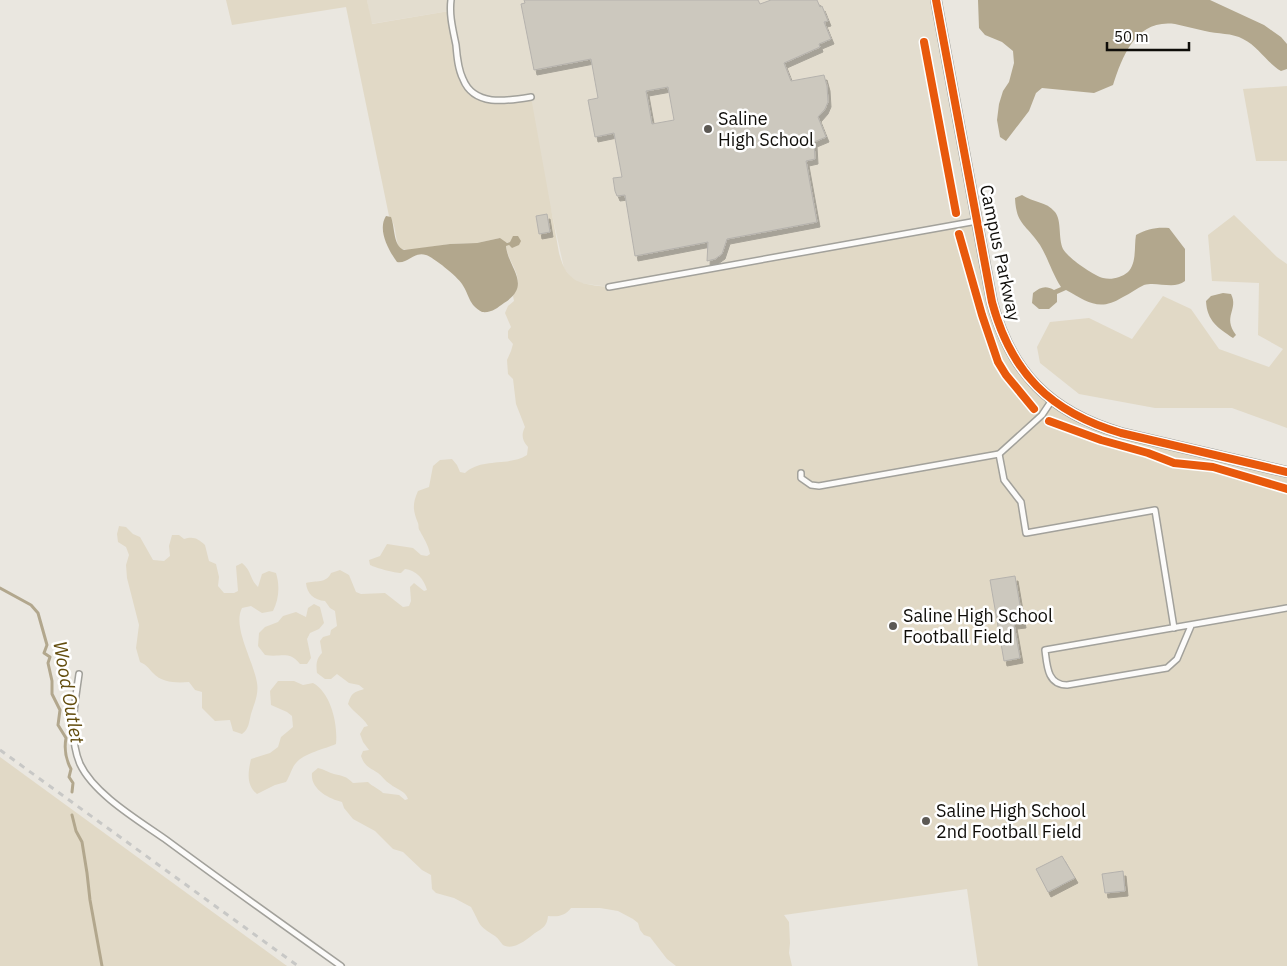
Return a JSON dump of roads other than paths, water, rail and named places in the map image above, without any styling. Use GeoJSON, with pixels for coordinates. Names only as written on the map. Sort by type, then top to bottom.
{"type":"FeatureCollection","features":[{"type":"Feature","properties":{"kind":"street","name":"Campus Parkway"},"geometry":{"type":"LineString","coordinates":[[936,0],[992,302],[1005,342],[1026,374],[1052,400],[1082,418],[1105,428],[1287,472]]}},
{"type":"Feature","properties":{"kind":"lane"},"geometry":{"type":"LineString","coordinates":[[451,0],[449,11],[460,71],[468,89],[479,97],[491,100],[512,100],[531,97]]}},
{"type":"Feature","properties":{"kind":"lane"},"geometry":{"type":"LineString","coordinates":[[609,287],[977,221]]}},
{"type":"Feature","properties":{"kind":"lane"},"geometry":{"type":"LineString","coordinates":[[801,473],[801,478],[819,486],[999,454],[1042,415],[1052,400]]}},
{"type":"Feature","properties":{"kind":"lane"},"geometry":{"type":"LineString","coordinates":[[999,454],[1004,480],[1020,502],[1026,533],[1155,510],[1174,628]]}},
{"type":"Feature","properties":{"kind":"lane"},"geometry":{"type":"LineString","coordinates":[[1191,626],[1176,659],[1167,668],[1067,685],[1056,683],[1050,675],[1045,650],[1287,608]]}},
{"type":"Feature","properties":{"kind":"lane"},"geometry":{"type":"LineString","coordinates":[[79,674],[72,732],[81,765],[93,783],[181,852],[341,966]]}},
{"type":"Feature","properties":{"kind":"waterway","name":"Wood Outlet"},"geometry":{"type":"LineString","coordinates":[[0,588],[31,605],[38,613],[47,645],[44,653],[50,657],[48,663],[52,681],[52,694],[60,710],[58,725],[66,738],[67,761],[71,769],[69,777],[73,783],[72,792]]}},
{"type":"Feature","properties":{"kind":"waterway","name":"Wood Outlet"},"geometry":{"type":"LineString","coordinates":[[72,815],[76,831],[82,842],[102,966]]}},
{"type":"Feature","properties":{"kind":"railway"},"geometry":{"type":"LineString","coordinates":[[0,750],[298,966]]}},
{"type":"Feature","properties":{"kind":"place","name":"Saline High School"},"geometry":{"type":"Point","coordinates":[708,129]}},
{"type":"Feature","properties":{"kind":"place","name":"Saline High School Football Field"},"geometry":{"type":"Point","coordinates":[893,626]}},
{"type":"Feature","properties":{"kind":"place","name":"Saline High School 2nd Football Field"},"geometry":{"type":"Point","coordinates":[926,821]}}]}
